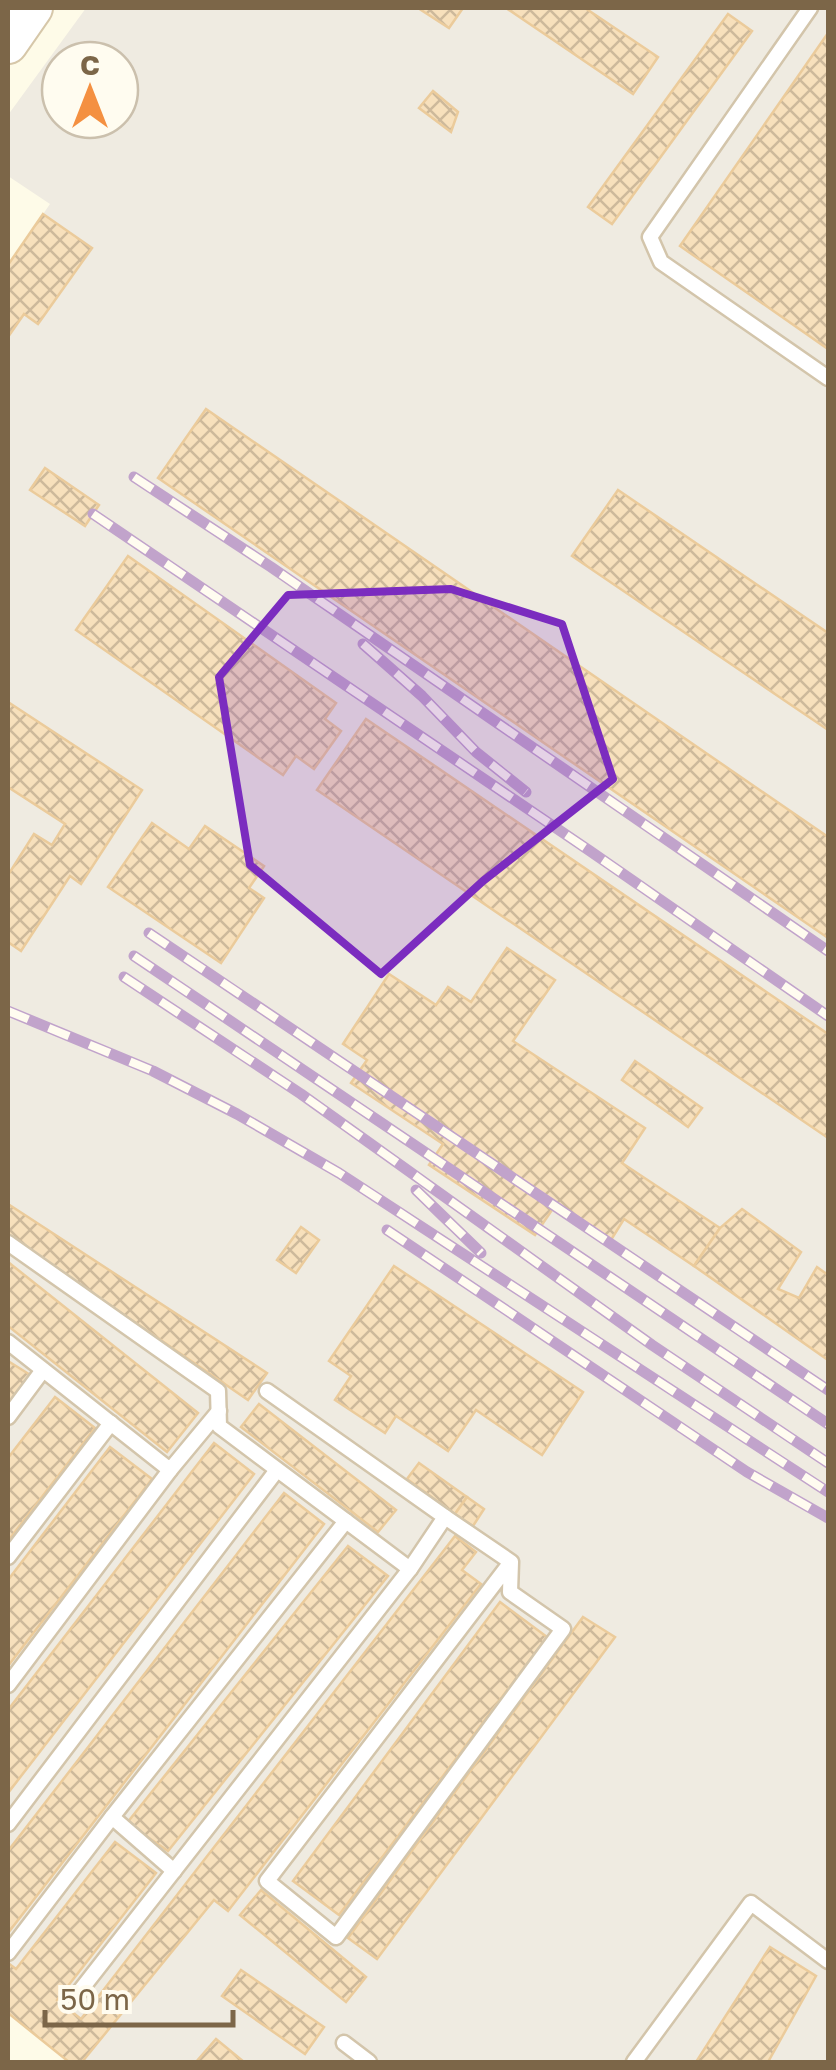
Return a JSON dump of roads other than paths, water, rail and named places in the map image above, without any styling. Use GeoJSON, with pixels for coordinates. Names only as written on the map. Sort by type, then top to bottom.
{"type":"FeatureCollection","features":[{"type":"Feature","properties":{"kind":"main road"},"geometry":{"type":"LineString","coordinates":[[8,44],[33,8]]}},
{"type":"Feature","properties":{"kind":"lane"},"geometry":{"type":"LineString","coordinates":[[810,8],[650,237],[661,262],[828,378]]}},
{"type":"Feature","properties":{"kind":"lane"},"geometry":{"type":"LineString","coordinates":[[8,1243],[218,1392],[219,1426],[410,1569]]}},
{"type":"Feature","properties":{"kind":"lane"},"geometry":{"type":"LineString","coordinates":[[8,1342],[170,1470]]}},
{"type":"Feature","properties":{"kind":"lane"},"geometry":{"type":"LineString","coordinates":[[8,1418],[43,1370]]}},
{"type":"Feature","properties":{"kind":"lane"},"geometry":{"type":"LineString","coordinates":[[266,1391],[511,1562]]}},
{"type":"Feature","properties":{"kind":"lane"},"geometry":{"type":"LineString","coordinates":[[8,1684],[218,1410]]}},
{"type":"Feature","properties":{"kind":"lane"},"geometry":{"type":"LineString","coordinates":[[8,1557],[111,1424]]}},
{"type":"Feature","properties":{"kind":"lane"},"geometry":{"type":"LineString","coordinates":[[8,1824],[277,1470]]}},
{"type":"Feature","properties":{"kind":"lane"},"geometry":{"type":"LineString","coordinates":[[76,1996],[410,1569],[445,1517]]}},
{"type":"Feature","properties":{"kind":"lane"},"geometry":{"type":"LineString","coordinates":[[8,1953],[346,1522]]}},
{"type":"Feature","properties":{"kind":"lane"},"geometry":{"type":"LineString","coordinates":[[511,1562],[510,1592],[563,1629],[336,1937],[267,1881],[511,1562]]}},
{"type":"Feature","properties":{"kind":"lane"},"geometry":{"type":"LineString","coordinates":[[112,1817],[174,1871]]}},
{"type":"Feature","properties":{"kind":"lane"},"geometry":{"type":"LineString","coordinates":[[634,2062],[751,1904],[828,1961]]}},
{"type":"Feature","properties":{"kind":"lane"},"geometry":{"type":"LineString","coordinates":[[344,2044],[369,2062]]}},
{"type":"Feature","properties":{"kind":"railway"},"geometry":{"type":"LineString","coordinates":[[134,477],[828,951]]}},
{"type":"Feature","properties":{"kind":"railway"},"geometry":{"type":"LineString","coordinates":[[93,514],[828,1016]]}},
{"type":"Feature","properties":{"kind":"railway"},"geometry":{"type":"LineString","coordinates":[[363,644],[422,696],[476,752],[526,792]]}},
{"type":"Feature","properties":{"kind":"railway"},"geometry":{"type":"LineString","coordinates":[[149,933],[828,1390]]}},
{"type":"Feature","properties":{"kind":"railway"},"geometry":{"type":"LineString","coordinates":[[134,956],[828,1424]]}},
{"type":"Feature","properties":{"kind":"railway"},"geometry":{"type":"LineString","coordinates":[[124,977],[301,1094],[652,1345],[828,1463]]}},
{"type":"Feature","properties":{"kind":"railway"},"geometry":{"type":"LineString","coordinates":[[8,1011],[153,1071],[339,1173],[828,1492]]}},
{"type":"Feature","properties":{"kind":"railway"},"geometry":{"type":"LineString","coordinates":[[416,1190],[481,1253]]}},
{"type":"Feature","properties":{"kind":"railway"},"geometry":{"type":"LineString","coordinates":[[387,1230],[747,1472],[828,1518]]}}]}
